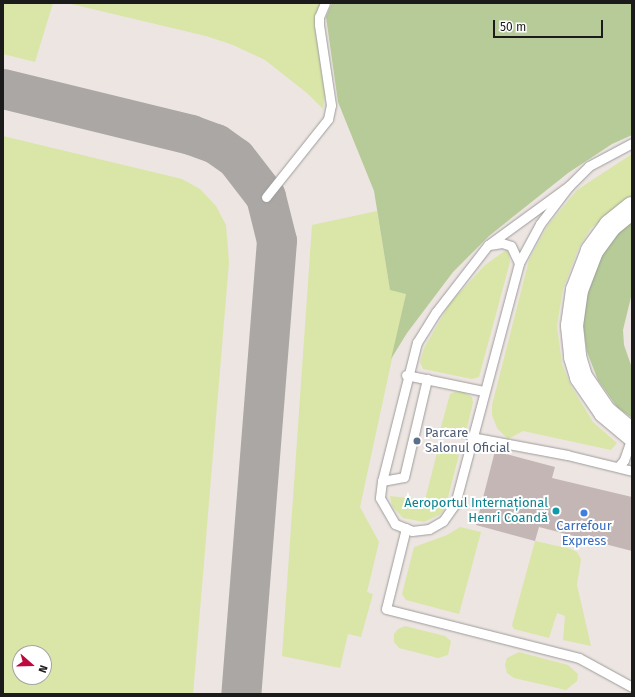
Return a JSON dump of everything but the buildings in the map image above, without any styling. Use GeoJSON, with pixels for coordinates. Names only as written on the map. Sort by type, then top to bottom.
{"type":"FeatureCollection","features":[{"type":"Feature","properties":{"kind":"street"},"geometry":{"type":"LineString","coordinates":[[632,208],[600,238],[583,271],[573,310],[575,357],[581,377],[593,396],[618,426],[632,436]]}},
{"type":"Feature","properties":{"kind":"lane"},"geometry":{"type":"LineString","coordinates":[[266,197],[328,119],[331,106],[319,25],[319,17],[325,3]]}},
{"type":"Feature","properties":{"kind":"lane"},"geometry":{"type":"LineString","coordinates":[[569,186],[488,245],[440,305],[417,342],[406,376],[382,481],[380,498],[385,510],[396,524],[412,531],[429,529],[443,521],[455,504],[483,391],[519,263],[540,224],[569,186],[589,166],[632,143]]}},
{"type":"Feature","properties":{"kind":"lane"},"geometry":{"type":"LineString","coordinates":[[488,245],[502,243],[511,246],[519,263]]}},
{"type":"Feature","properties":{"kind":"lane"},"geometry":{"type":"LineString","coordinates":[[406,376],[483,391]]}},
{"type":"Feature","properties":{"kind":"lane"},"geometry":{"type":"LineString","coordinates":[[382,481],[404,477],[427,379]]}},
{"type":"Feature","properties":{"kind":"lane"},"geometry":{"type":"LineString","coordinates":[[618,467],[624,460],[632,436]]}},
{"type":"Feature","properties":{"kind":"lane"},"geometry":{"type":"LineString","coordinates":[[471,437],[632,471]]}},
{"type":"Feature","properties":{"kind":"lane"},"geometry":{"type":"LineString","coordinates":[[406,528],[386,608],[579,658],[632,687]]}},
{"type":"Feature","properties":{"kind":"green space"},"geometry":{"type":"Polygon","coordinates":[[[3,3],[53,3],[35,62],[3,54],[3,3]]]}},
{"type":"Feature","properties":{"kind":"green space"},"geometry":{"type":"Polygon","coordinates":[[[67,3],[320,3],[315,18],[315,27],[325,95],[323,109],[307,93],[265,60],[233,45],[206,36],[67,3]]]}},
{"type":"Feature","properties":{"kind":"green space"},"geometry":{"type":"Polygon","coordinates":[[[332,3],[632,3],[632,135],[612,144],[568,173],[489,236],[453,272],[407,333],[391,359],[406,294],[390,290],[374,191],[338,102],[326,17],[332,3]]]}},
{"type":"Feature","properties":{"kind":"green space"},"geometry":{"type":"Polygon","coordinates":[[[3,136],[182,179],[200,189],[216,206],[226,225],[229,262],[193,694],[3,694],[3,136]]]}},
{"type":"Feature","properties":{"kind":"green space"},"geometry":{"type":"Polygon","coordinates":[[[632,154],[632,196],[591,228],[579,247],[563,289],[557,326],[562,364],[570,384],[593,422],[617,443],[611,450],[523,431],[508,439],[497,428],[492,415],[492,405],[529,260],[548,225],[577,190],[632,154]]]}},
{"type":"Feature","properties":{"kind":"green space"},"geometry":{"type":"Polygon","coordinates":[[[377,211],[390,289],[406,294],[360,507],[379,542],[367,592],[373,594],[361,637],[348,634],[340,668],[282,656],[312,225],[377,211]]]}},
{"type":"Feature","properties":{"kind":"green space"},"geometry":{"type":"Polygon","coordinates":[[[632,218],[632,293],[623,330],[624,345],[632,368],[632,418],[617,407],[598,380],[587,352],[583,325],[587,295],[599,261],[610,240],[632,218]]]}},
{"type":"Feature","properties":{"kind":"green space"},"geometry":{"type":"Polygon","coordinates":[[[506,250],[509,254],[510,262],[479,377],[472,379],[423,369],[420,362],[424,348],[450,303],[485,265],[506,250]]]}},
{"type":"Feature","properties":{"kind":"green space"},"geometry":{"type":"Polygon","coordinates":[[[460,390],[472,397],[473,403],[464,440],[439,434],[450,394],[460,390]]]}},
{"type":"Feature","properties":{"kind":"green space"},"geometry":{"type":"Polygon","coordinates":[[[438,449],[459,455],[445,509],[439,515],[424,522],[403,518],[392,506],[390,496],[425,500],[438,449]]]}},
{"type":"Feature","properties":{"kind":"green space"},"geometry":{"type":"Polygon","coordinates":[[[460,527],[481,532],[459,614],[406,600],[402,594],[414,547],[447,535],[460,527]]]}},
{"type":"Feature","properties":{"kind":"green space"},"geometry":{"type":"Polygon","coordinates":[[[535,541],[571,549],[577,552],[581,559],[577,585],[591,646],[563,640],[565,616],[557,613],[549,638],[514,629],[512,625],[535,541]]]}},
{"type":"Feature","properties":{"kind":"green space"},"geometry":{"type":"Polygon","coordinates":[[[405,626],[445,636],[451,641],[448,655],[438,658],[399,648],[394,642],[394,634],[398,629],[405,626]]]}},
{"type":"Feature","properties":{"kind":"green space"},"geometry":{"type":"Polygon","coordinates":[[[519,652],[568,665],[578,674],[577,681],[566,690],[514,678],[507,673],[505,665],[507,658],[519,652]]]}},
{"type":"Feature","properties":{"kind":"taxiway"},"geometry":{"type":"LineString","coordinates":[[3,89],[191,135],[216,144],[236,158],[266,197],[277,241],[241,694]]}},
{"type":"Feature","properties":{"kind":"place","name":"Parcare Salonul Oficial"},"geometry":{"type":"Point","coordinates":[417,441]}},
{"type":"Feature","properties":{"kind":"place","name":"Aeroportul Internațional Henri Coandă"},"geometry":{"type":"Point","coordinates":[556,511]}},
{"type":"Feature","properties":{"kind":"place","name":"Carrefour Express"},"geometry":{"type":"Point","coordinates":[584,513]}}]}
